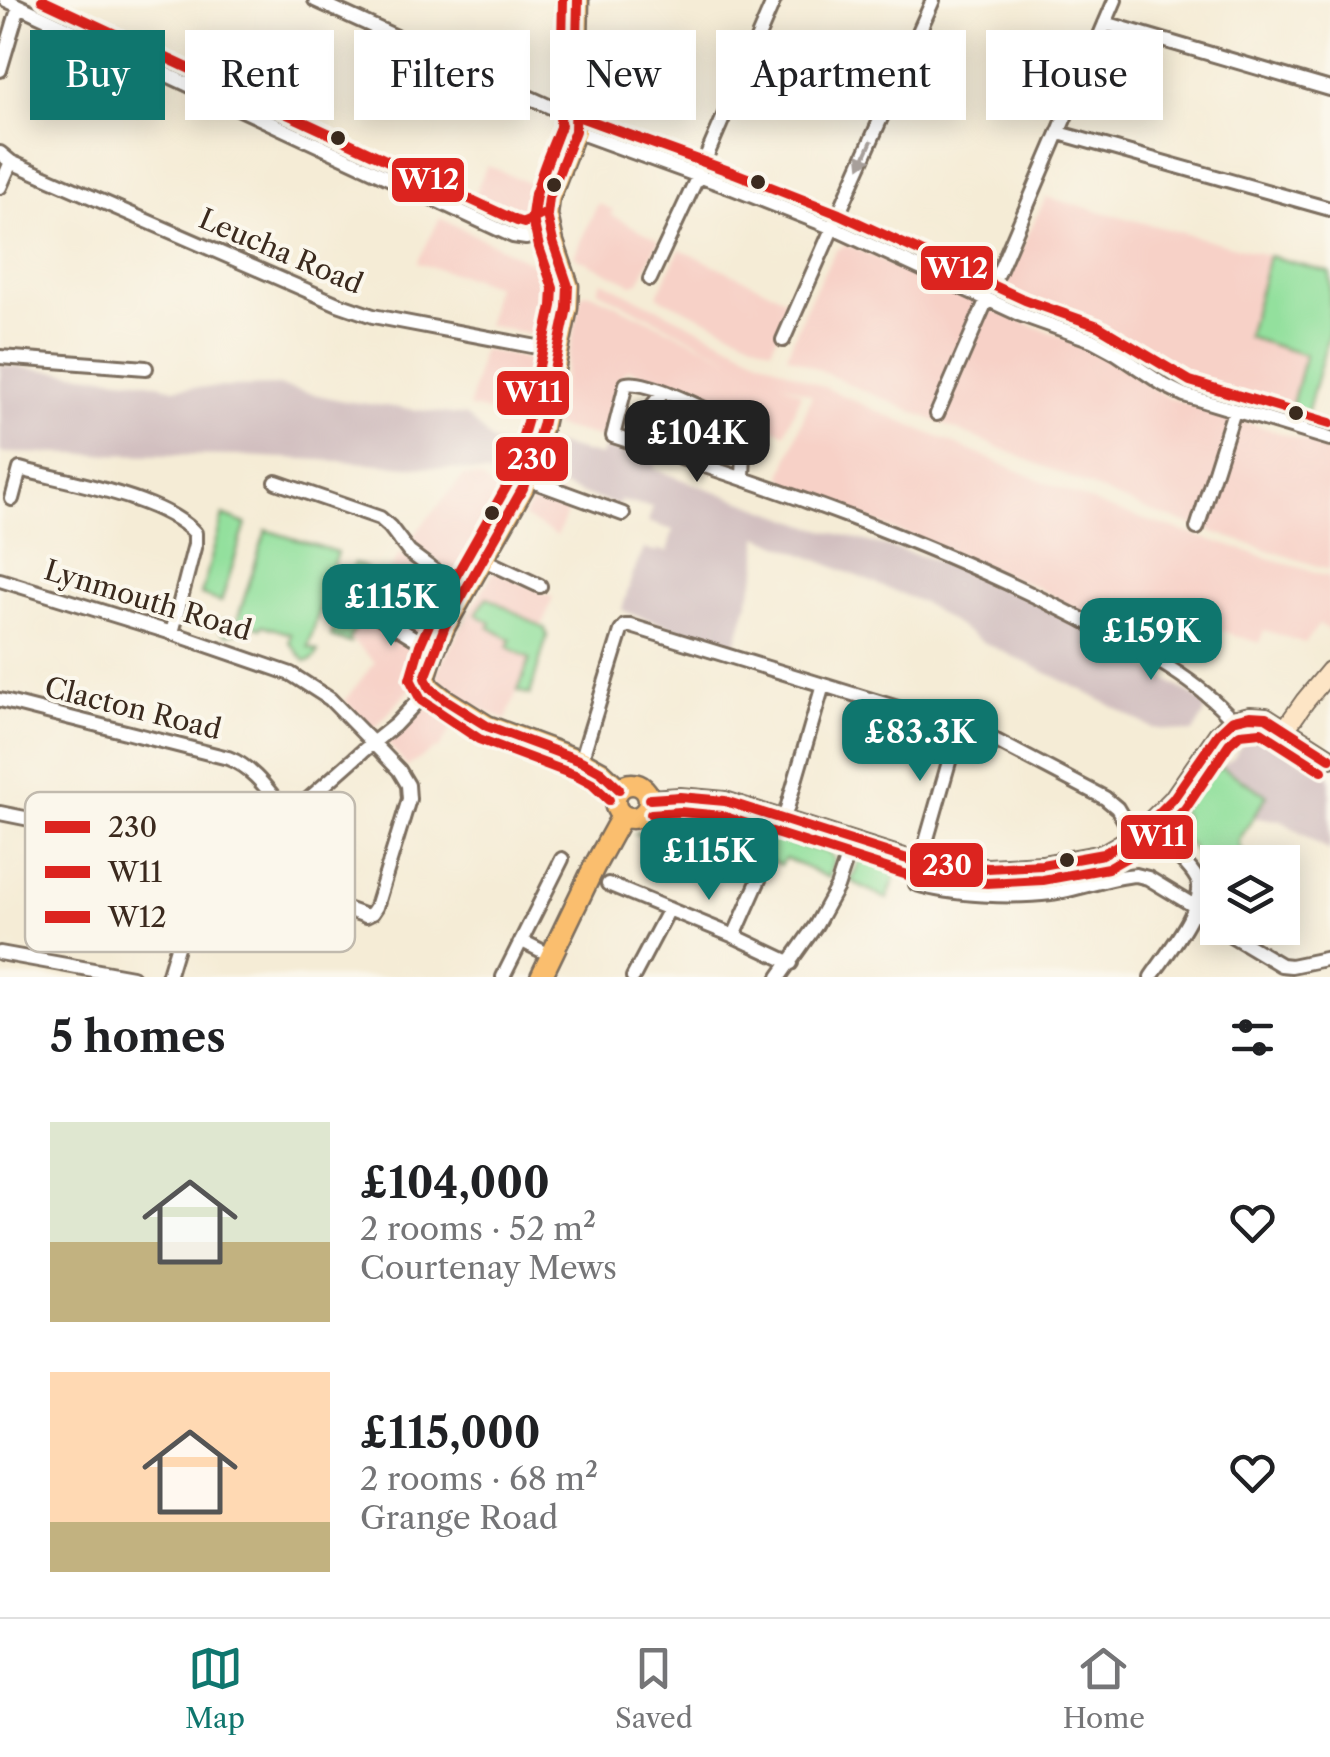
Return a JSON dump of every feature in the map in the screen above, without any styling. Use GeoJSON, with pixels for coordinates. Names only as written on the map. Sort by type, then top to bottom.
{"type":"FeatureCollection","features":[{"type":"Feature","properties":{"kind":"main road"},"geometry":{"type":"LineString","coordinates":[[578,0],[576,125],[549,198],[547,214],[568,290],[542,426],[518,498],[434,650],[425,678],[430,688],[486,726],[581,761],[601,772],[619,789]]}},
{"type":"Feature","properties":{"kind":"main road"},"geometry":{"type":"LineString","coordinates":[[628,784],[646,790],[650,800],[642,816],[622,816],[614,804],[619,789],[628,784]]}},
{"type":"Feature","properties":{"kind":"main road"},"geometry":{"type":"LineString","coordinates":[[541,977],[622,816]]}},
{"type":"Feature","properties":{"kind":"street"},"geometry":{"type":"LineString","coordinates":[[315,0],[576,125],[833,228],[1029,318],[1092,340],[1184,395],[1330,439]]}},
{"type":"Feature","properties":{"kind":"street"},"geometry":{"type":"LineString","coordinates":[[650,279],[774,0]]}},
{"type":"Feature","properties":{"kind":"street"},"geometry":{"type":"LineString","coordinates":[[784,340],[933,0]]}},
{"type":"Feature","properties":{"kind":"street"},"geometry":{"type":"LineString","coordinates":[[998,274],[1114,0]]}},
{"type":"Feature","properties":{"kind":"street"},"geometry":{"type":"LineString","coordinates":[[0,70],[13,3],[513,236],[533,236],[549,228]]}},
{"type":"Feature","properties":{"kind":"street"},"geometry":{"type":"LineString","coordinates":[[1105,23],[1330,89]]}},
{"type":"Feature","properties":{"kind":"street"},"geometry":{"type":"LineString","coordinates":[[1059,134],[1330,209]]}},
{"type":"Feature","properties":{"kind":"street"},"geometry":{"type":"LineString","coordinates":[[0,187],[5,157]]}},
{"type":"Feature","properties":{"kind":"street","name":"Leucha Road"},"geometry":{"type":"LineString","coordinates":[[5,157],[338,304],[373,316],[558,351]]}},
{"type":"Feature","properties":{"kind":"street"},"geometry":{"type":"LineString","coordinates":[[937,414],[987,299]]}},
{"type":"Feature","properties":{"kind":"street"},"geometry":{"type":"LineString","coordinates":[[0,357],[146,368]]}},
{"type":"Feature","properties":{"kind":"street"},"geometry":{"type":"LineString","coordinates":[[743,478],[745,429],[642,384],[626,384],[614,436],[770,487],[1016,585],[1148,655],[1218,702],[1233,720]]}},
{"type":"Feature","properties":{"kind":"street"},"geometry":{"type":"LineString","coordinates":[[639,444],[653,405],[663,392]]}},
{"type":"Feature","properties":{"kind":"street"},"geometry":{"type":"LineString","coordinates":[[1197,528],[1234,411]]}},
{"type":"Feature","properties":{"kind":"street"},"geometry":{"type":"LineString","coordinates":[[12,499],[20,468],[135,499],[184,521],[196,533],[195,544],[172,632]]}},
{"type":"Feature","properties":{"kind":"street"},"geometry":{"type":"LineString","coordinates":[[527,478],[624,514]]}},
{"type":"Feature","properties":{"kind":"street"},"geometry":{"type":"LineString","coordinates":[[276,482],[380,518],[409,552],[464,592]]}},
{"type":"Feature","properties":{"kind":"street"},"geometry":{"type":"LineString","coordinates":[[482,559],[540,586]]}},
{"type":"Feature","properties":{"kind":"street","name":"Lynmouth Road"},"geometry":{"type":"LineString","coordinates":[[0,580],[172,632],[292,674],[330,699],[399,770],[408,785],[409,799],[376,907],[366,916],[355,912]]}},
{"type":"Feature","properties":{"kind":"street"},"geometry":{"type":"LineString","coordinates":[[370,612],[434,650]]}},
{"type":"Feature","properties":{"kind":"street"},"geometry":{"type":"LineString","coordinates":[[581,761],[625,626],[1002,742],[1105,798],[1140,833],[1195,876],[1200,886],[1195,909],[1151,977]]}},
{"type":"Feature","properties":{"kind":"street"},"geometry":{"type":"LineString","coordinates":[[1286,728],[1330,670]]}},
{"type":"Feature","properties":{"kind":"street"},"geometry":{"type":"LineString","coordinates":[[784,820],[825,685]]}},
{"type":"Feature","properties":{"kind":"street"},"geometry":{"type":"LineString","coordinates":[[317,792],[395,725],[430,688]]}},
{"type":"Feature","properties":{"kind":"street","name":"Clacton Road"},"geometry":{"type":"LineString","coordinates":[[0,700],[240,762],[269,792]]}},
{"type":"Feature","properties":{"kind":"street"},"geometry":{"type":"LineString","coordinates":[[650,800],[704,798],[744,806],[852,842],[922,858],[988,868],[1042,865],[1103,854],[1140,833],[1173,799],[1218,734],[1233,720],[1246,716],[1266,718],[1330,758]]}},
{"type":"Feature","properties":{"kind":"street"},"geometry":{"type":"LineString","coordinates":[[922,858],[959,727]]}},
{"type":"Feature","properties":{"kind":"street"},"geometry":{"type":"LineString","coordinates":[[0,814],[25,819]]}},
{"type":"Feature","properties":{"kind":"street"},"geometry":{"type":"LineString","coordinates":[[780,977],[837,887],[852,842]]}},
{"type":"Feature","properties":{"kind":"street"},"geometry":{"type":"LineString","coordinates":[[503,977],[562,859]]}},
{"type":"Feature","properties":{"kind":"street"},"geometry":{"type":"LineString","coordinates":[[734,936],[766,866]]}},
{"type":"Feature","properties":{"kind":"street"},"geometry":{"type":"LineString","coordinates":[[916,884],[1001,894],[1051,893],[1136,876],[1148,878],[1200,913]]}},
{"type":"Feature","properties":{"kind":"street"},"geometry":{"type":"LineString","coordinates":[[608,884],[791,963]]}},
{"type":"Feature","properties":{"kind":"street"},"geometry":{"type":"LineString","coordinates":[[633,977],[669,909]]}},
{"type":"Feature","properties":{"kind":"street"},"geometry":{"type":"LineString","coordinates":[[522,941],[552,956]]}},
{"type":"Feature","properties":{"kind":"street"},"geometry":{"type":"LineString","coordinates":[[1246,945],[1291,972],[1330,958]]}},
{"type":"Feature","properties":{"kind":"street"},"geometry":{"type":"LineString","coordinates":[[168,977],[176,952]]}},
{"type":"Feature","properties":{"kind":"street"},"geometry":{"type":"LineString","coordinates":[[0,953],[132,977]]}},
{"type":"Feature","properties":{"kind":"shaded area"},"geometry":{"type":"Polygon","coordinates":[[[487,165],[535,186],[520,222],[514,224],[469,207],[487,165]]]}},
{"type":"Feature","properties":{"kind":"shaded area"},"geometry":{"type":"Polygon","coordinates":[[[1046,197],[1330,272],[1330,333],[1305,421],[1177,380],[1120,341],[1000,293],[1046,197]]]}},
{"type":"Feature","properties":{"kind":"shaded area"},"geometry":{"type":"Polygon","coordinates":[[[598,203],[613,210],[611,215],[659,240],[639,282],[632,284],[574,256],[598,203]]]}},
{"type":"Feature","properties":{"kind":"shaded area"},"geometry":{"type":"Polygon","coordinates":[[[440,218],[553,273],[560,283],[551,334],[544,337],[487,325],[495,285],[417,263],[440,218]]]}},
{"type":"Feature","properties":{"kind":"shaded area"},"geometry":{"type":"Polygon","coordinates":[[[846,244],[1090,348],[1122,364],[1167,397],[1330,449],[1330,570],[1149,511],[787,355],[835,251],[846,244]]]}},
{"type":"Feature","properties":{"kind":"shaded area"},"geometry":{"type":"Polygon","coordinates":[[[680,249],[793,302],[771,349],[657,296],[680,249]]]}},
{"type":"Feature","properties":{"kind":"shaded area"},"geometry":{"type":"Polygon","coordinates":[[[602,281],[895,419],[1107,508],[1330,577],[1330,631],[1319,624],[1305,643],[1264,630],[1259,643],[1138,603],[1125,637],[1036,587],[791,489],[782,476],[812,395],[780,381],[801,393],[785,433],[748,416],[745,422],[629,369],[623,373],[603,438],[553,426],[582,294],[591,293],[738,362],[597,290],[602,281]]]}},
{"type":"Feature","properties":{"kind":"shaded area"},"geometry":{"type":"Polygon","coordinates":[[[482,349],[545,363],[535,420],[469,408],[482,349]]]}},
{"type":"Feature","properties":{"kind":"shaded area"},"geometry":{"type":"Polygon","coordinates":[[[0,365],[139,380],[175,388],[279,386],[344,401],[467,416],[492,442],[527,447],[516,479],[463,470],[245,456],[0,453],[0,365]]]}},
{"type":"Feature","properties":{"kind":"shaded area"},"geometry":{"type":"Polygon","coordinates":[[[553,444],[601,456],[604,448],[656,461],[654,469],[813,527],[966,568],[1070,618],[1207,705],[1203,716],[1193,733],[1152,728],[979,640],[921,602],[758,536],[758,567],[735,647],[622,610],[644,549],[667,552],[673,530],[648,522],[653,507],[620,501],[619,506],[544,481],[553,444]]]}},
{"type":"Feature","properties":{"kind":"shaded area"},"geometry":{"type":"Polygon","coordinates":[[[464,475],[480,478],[510,499],[458,577],[409,541],[464,475]]]}},
{"type":"Feature","properties":{"kind":"shaded area"},"geometry":{"type":"Polygon","coordinates":[[[539,487],[573,500],[557,536],[523,517],[539,487]]]}},
{"type":"Feature","properties":{"kind":"shaded area"},"geometry":{"type":"Polygon","coordinates":[[[401,552],[450,590],[413,686],[374,729],[344,701],[375,662],[349,638],[401,552]]]}},
{"type":"Feature","properties":{"kind":"shaded area"},"geometry":{"type":"Polygon","coordinates":[[[494,570],[553,597],[506,720],[478,708],[437,677],[494,570]]]}},
{"type":"Feature","properties":{"kind":"shaded area"},"geometry":{"type":"Polygon","coordinates":[[[432,705],[456,721],[438,750],[407,767],[387,742],[432,705]]]}},
{"type":"Feature","properties":{"kind":"shaded area"},"geometry":{"type":"Polygon","coordinates":[[[1262,737],[1330,777],[1330,851],[1280,820],[1253,818],[1267,795],[1221,767],[1234,757],[1244,740],[1262,737]]]}},
{"type":"Feature","properties":{"kind":"green space"},"geometry":{"type":"Polygon","coordinates":[[[1269,256],[1330,272],[1330,330],[1305,421],[1289,416],[1305,355],[1247,337],[1269,256]]]}},
{"type":"Feature","properties":{"kind":"green space"},"geometry":{"type":"Polygon","coordinates":[[[223,515],[246,524],[221,602],[201,595],[223,515]]]}},
{"type":"Feature","properties":{"kind":"green space"},"geometry":{"type":"Polygon","coordinates":[[[266,530],[337,552],[308,647],[318,651],[310,661],[305,661],[289,642],[291,634],[250,624],[248,629],[227,635],[219,629],[220,620],[236,624],[266,530]]]}},
{"type":"Feature","properties":{"kind":"green space"},"geometry":{"type":"Polygon","coordinates":[[[354,563],[367,569],[363,582],[377,588],[361,611],[364,614],[350,643],[331,637],[354,563]]]}},
{"type":"Feature","properties":{"kind":"green space"},"geometry":{"type":"Polygon","coordinates":[[[487,597],[545,629],[547,636],[530,695],[518,691],[530,659],[508,647],[511,640],[476,614],[487,597]]]}},
{"type":"Feature","properties":{"kind":"green space"},"geometry":{"type":"Polygon","coordinates":[[[1221,767],[1267,795],[1240,845],[1200,845],[1200,858],[1178,831],[1184,815],[1179,810],[1221,767]]]}},
{"type":"Feature","properties":{"kind":"green space"},"geometry":{"type":"Polygon","coordinates":[[[714,814],[782,832],[786,843],[827,851],[834,859],[829,878],[785,858],[780,865],[737,846],[726,867],[718,867],[635,834],[663,820],[714,814]]]}},
{"type":"Feature","properties":{"kind":"green space"},"geometry":{"type":"Polygon","coordinates":[[[860,859],[898,870],[887,899],[851,881],[860,859]]]}},
{"type":"Feature","properties":{"kind":"transit line","name":"W12"},"geometry":{"type":"LineString","coordinates":[[42,0],[517,221],[524,223],[543,214]]}},
{"type":"Feature","properties":{"kind":"transit line","name":"W11"},"geometry":{"type":"LineString","coordinates":[[563,0],[560,128],[535,194],[532,215],[553,288],[552,306],[527,422],[509,482],[431,620],[410,679],[421,700],[479,739],[575,775],[609,800]]}},
{"type":"Feature","properties":{"kind":"transit line","name":"230"},"geometry":{"type":"LineString","coordinates":[[578,0],[575,131],[549,198],[547,215],[568,286],[567,308],[542,426],[523,488],[445,626],[425,678],[430,688],[444,699],[487,726],[581,761],[601,772],[619,789]]}},
{"type":"Feature","properties":{"kind":"transit line","name":"W12"},"geometry":{"type":"LineString","coordinates":[[588,120],[839,214],[1025,300],[1098,326],[1190,381],[1330,423]]}},
{"type":"Feature","properties":{"kind":"transit line","name":"W12"},"geometry":{"type":"LineString","coordinates":[[534,229],[538,188],[561,125]]}},
{"type":"Feature","properties":{"kind":"transit line","name":"230"},"geometry":{"type":"LineString","coordinates":[[650,799],[725,801],[920,863],[988,868],[1042,865],[1103,854],[1139,833],[1173,799],[1218,734],[1233,720],[1266,717],[1330,758]]}},
{"type":"Feature","properties":{"kind":"transit line","name":"W11"},"geometry":{"type":"LineString","coordinates":[[651,814],[722,816],[917,878],[987,883],[1043,880],[1108,868],[1148,845],[1185,809],[1240,734],[1261,732],[1322,771]]}}]}
